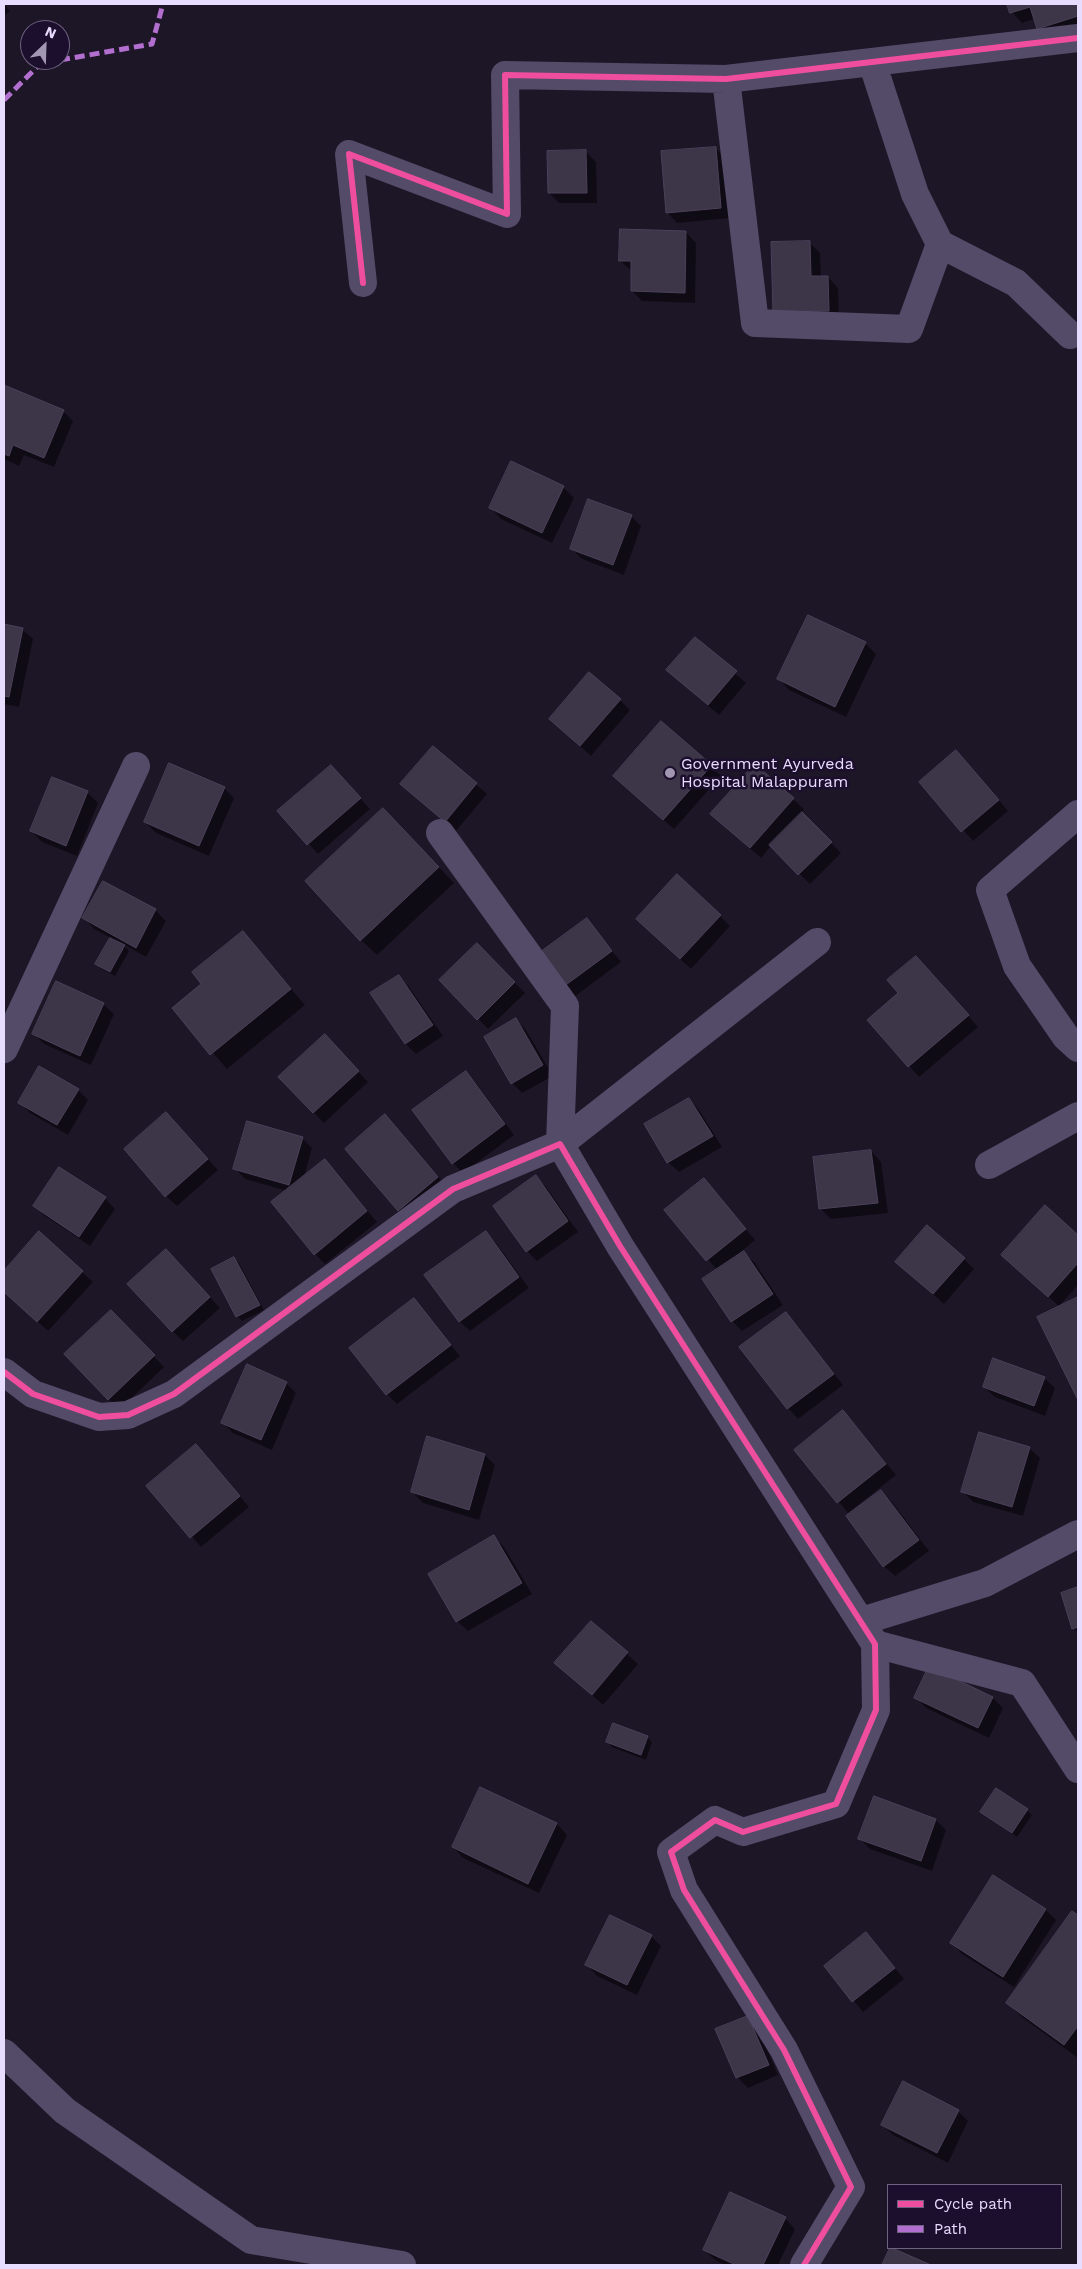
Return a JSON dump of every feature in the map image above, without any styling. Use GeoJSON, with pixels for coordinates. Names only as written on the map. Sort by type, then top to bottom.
{"type":"FeatureCollection","features":[{"type":"Feature","properties":{"kind":"street"},"geometry":{"type":"LineString","coordinates":[[363,283],[349,154],[506,214],[505,75],[726,79],[1078,38]]}},
{"type":"Feature","properties":{"kind":"street"},"geometry":{"type":"LineString","coordinates":[[872,62],[915,194],[940,244],[1016,282],[1070,335]]}},
{"type":"Feature","properties":{"kind":"street"},"geometry":{"type":"LineString","coordinates":[[726,79],[755,323],[909,329],[940,244]]}},
{"type":"Feature","properties":{"kind":"street"},"geometry":{"type":"LineString","coordinates":[[4,1049],[136,766]]}},
{"type":"Feature","properties":{"kind":"street"},"geometry":{"type":"LineString","coordinates":[[1078,814],[990,890],[1017,966],[1066,1037],[1078,1048]]}},
{"type":"Feature","properties":{"kind":"street"},"geometry":{"type":"LineString","coordinates":[[440,833],[565,1006],[560,1144],[620,1246],[876,1644],[876,1710],[836,1804],[743,1832],[715,1820],[671,1852],[684,1890],[784,2050],[851,2187],[804,2265]]}},
{"type":"Feature","properties":{"kind":"street"},"geometry":{"type":"LineString","coordinates":[[4,1372],[33,1394],[99,1417],[128,1415],[174,1394],[453,1189],[560,1144],[817,942]]}},
{"type":"Feature","properties":{"kind":"street"},"geometry":{"type":"LineString","coordinates":[[989,1165],[1078,1116]]}},
{"type":"Feature","properties":{"kind":"street"},"geometry":{"type":"LineString","coordinates":[[862,1621],[985,1583],[1078,1534]]}},
{"type":"Feature","properties":{"kind":"street"},"geometry":{"type":"LineString","coordinates":[[876,1644],[1022,1683],[1078,1769]]}},
{"type":"Feature","properties":{"kind":"street"},"geometry":{"type":"LineString","coordinates":[[4,2052],[65,2111],[251,2240],[402,2265]]}},
{"type":"Feature","properties":{"kind":"building"},"geometry":{"type":"Polygon","coordinates":[[[1007,4],[1078,4],[1078,16],[1037,29],[1030,7],[1010,13],[1007,4]]]}},
{"type":"Feature","properties":{"kind":"building"},"geometry":{"type":"Polygon","coordinates":[[[716,147],[721,208],[666,213],[661,151],[716,147]]]}},
{"type":"Feature","properties":{"kind":"building"},"geometry":{"type":"Polygon","coordinates":[[[586,150],[587,193],[548,193],[547,151],[586,150]]]}},
{"type":"Feature","properties":{"kind":"building"},"geometry":{"type":"Polygon","coordinates":[[[620,229],[686,231],[685,293],[631,291],[631,261],[619,261],[620,229]]]}},
{"type":"Feature","properties":{"kind":"building"},"geometry":{"type":"Polygon","coordinates":[[[810,241],[811,276],[828,276],[829,311],[773,312],[771,242],[810,241]]]}},
{"type":"Feature","properties":{"kind":"building"},"geometry":{"type":"Polygon","coordinates":[[[4,385],[64,410],[44,458],[13,445],[9,456],[4,454],[4,385]]]}},
{"type":"Feature","properties":{"kind":"building"},"geometry":{"type":"Polygon","coordinates":[[[511,461],[564,486],[542,533],[489,508],[511,461]]]}},
{"type":"Feature","properties":{"kind":"building"},"geometry":{"type":"Polygon","coordinates":[[[588,499],[632,515],[613,565],[570,549],[588,499]]]}},
{"type":"Feature","properties":{"kind":"building"},"geometry":{"type":"Polygon","coordinates":[[[808,615],[866,642],[835,707],[777,679],[808,615]]]}},
{"type":"Feature","properties":{"kind":"building"},"geometry":{"type":"Polygon","coordinates":[[[4,624],[23,628],[9,697],[4,696],[4,624]]]}},
{"type":"Feature","properties":{"kind":"building"},"geometry":{"type":"Polygon","coordinates":[[[695,637],[737,671],[708,705],[666,670],[695,637]]]}},
{"type":"Feature","properties":{"kind":"building"},"geometry":{"type":"Polygon","coordinates":[[[589,672],[621,699],[580,746],[549,719],[589,672]]]}},
{"type":"Feature","properties":{"kind":"building"},"geometry":{"type":"Polygon","coordinates":[[[661,721],[712,765],[663,820],[613,776],[661,721]]]}},
{"type":"Feature","properties":{"kind":"building"},"geometry":{"type":"Polygon","coordinates":[[[433,746],[477,783],[445,822],[400,784],[433,746]]]}},
{"type":"Feature","properties":{"kind":"building"},"geometry":{"type":"Polygon","coordinates":[[[956,750],[999,800],[961,832],[919,782],[956,750]]]}},
{"type":"Feature","properties":{"kind":"building"},"geometry":{"type":"Polygon","coordinates":[[[169,763],[225,787],[199,846],[144,822],[169,763]]]}},
{"type":"Feature","properties":{"kind":"building"},"geometry":{"type":"Polygon","coordinates":[[[755,764],[794,798],[750,848],[710,814],[755,764]]]}},
{"type":"Feature","properties":{"kind":"building"},"geometry":{"type":"Polygon","coordinates":[[[331,765],[361,798],[307,845],[277,811],[331,765]]]}},
{"type":"Feature","properties":{"kind":"building"},"geometry":{"type":"Polygon","coordinates":[[[52,777],[88,791],[66,846],[30,831],[52,777]]]}},
{"type":"Feature","properties":{"kind":"building"},"geometry":{"type":"Polygon","coordinates":[[[383,808],[439,867],[360,941],[305,881],[383,808]]]}},
{"type":"Feature","properties":{"kind":"building"},"geometry":{"type":"Polygon","coordinates":[[[802,812],[832,842],[798,875],[769,845],[802,812]]]}},
{"type":"Feature","properties":{"kind":"building"},"geometry":{"type":"Polygon","coordinates":[[[677,874],[721,915],[680,959],[636,919],[677,874]]]}},
{"type":"Feature","properties":{"kind":"building"},"geometry":{"type":"Polygon","coordinates":[[[103,881],[156,909],[136,948],[82,918],[103,881]]]}},
{"type":"Feature","properties":{"kind":"building"},"geometry":{"type":"Polygon","coordinates":[[[587,918],[612,951],[563,987],[538,954],[587,918]]]}},
{"type":"Feature","properties":{"kind":"building"},"geometry":{"type":"Polygon","coordinates":[[[243,931],[291,989],[210,1055],[172,1008],[201,984],[192,972],[243,931]]]}},
{"type":"Feature","properties":{"kind":"building"},"geometry":{"type":"Polygon","coordinates":[[[110,938],[125,945],[110,972],[95,964],[110,938]]]}},
{"type":"Feature","properties":{"kind":"building"},"geometry":{"type":"Polygon","coordinates":[[[477,943],[515,982],[477,1020],[439,980],[477,943]]]}},
{"type":"Feature","properties":{"kind":"building"},"geometry":{"type":"Polygon","coordinates":[[[916,956],[969,1015],[908,1067],[867,1020],[898,993],[887,980],[916,956]]]}},
{"type":"Feature","properties":{"kind":"building"},"geometry":{"type":"Polygon","coordinates":[[[399,975],[433,1025],[405,1044],[370,993],[399,975]]]}},
{"type":"Feature","properties":{"kind":"building"},"geometry":{"type":"Polygon","coordinates":[[[56,981],[104,1003],[80,1056],[32,1034],[56,981]]]}},
{"type":"Feature","properties":{"kind":"building"},"geometry":{"type":"Polygon","coordinates":[[[516,1018],[543,1065],[511,1084],[484,1037],[516,1018]]]}},
{"type":"Feature","properties":{"kind":"building"},"geometry":{"type":"Polygon","coordinates":[[[325,1034],[359,1071],[313,1113],[278,1077],[325,1034]]]}},
{"type":"Feature","properties":{"kind":"building"},"geometry":{"type":"Polygon","coordinates":[[[39,1066],[79,1089],[57,1125],[18,1103],[39,1066]]]}},
{"type":"Feature","properties":{"kind":"building"},"geometry":{"type":"Polygon","coordinates":[[[466,1071],[505,1124],[452,1164],[412,1110],[466,1071]]]}},
{"type":"Feature","properties":{"kind":"building"},"geometry":{"type":"Polygon","coordinates":[[[689,1098],[713,1136],[667,1163],[644,1124],[689,1098]]]}},
{"type":"Feature","properties":{"kind":"building"},"geometry":{"type":"Polygon","coordinates":[[[166,1112],[208,1159],[165,1197],[124,1149],[166,1112]]]}},
{"type":"Feature","properties":{"kind":"building"},"geometry":{"type":"Polygon","coordinates":[[[385,1114],[438,1177],[398,1211],[345,1149],[385,1114]]]}},
{"type":"Feature","properties":{"kind":"building"},"geometry":{"type":"Polygon","coordinates":[[[247,1121],[303,1137],[289,1185],[233,1169],[247,1121]]]}},
{"type":"Feature","properties":{"kind":"building"},"geometry":{"type":"Polygon","coordinates":[[[871,1150],[878,1203],[819,1209],[813,1157],[871,1150]]]}},
{"type":"Feature","properties":{"kind":"building"},"geometry":{"type":"Polygon","coordinates":[[[325,1159],[367,1211],[314,1255],[271,1202],[325,1159]]]}},
{"type":"Feature","properties":{"kind":"building"},"geometry":{"type":"Polygon","coordinates":[[[59,1167],[106,1197],[79,1237],[33,1206],[59,1167]]]}},
{"type":"Feature","properties":{"kind":"building"},"geometry":{"type":"Polygon","coordinates":[[[536,1175],[568,1221],[526,1252],[493,1206],[536,1175]]]}},
{"type":"Feature","properties":{"kind":"building"},"geometry":{"type":"Polygon","coordinates":[[[704,1178],[746,1229],[706,1261],[664,1210],[704,1178]]]}},
{"type":"Feature","properties":{"kind":"building"},"geometry":{"type":"Polygon","coordinates":[[[1045,1205],[1078,1235],[1078,1263],[1048,1297],[1001,1255],[1045,1205]]]}},
{"type":"Feature","properties":{"kind":"building"},"geometry":{"type":"Polygon","coordinates":[[[927,1225],[965,1258],[933,1294],[895,1262],[927,1225]]]}},
{"type":"Feature","properties":{"kind":"building"},"geometry":{"type":"Polygon","coordinates":[[[39,1231],[83,1271],[37,1322],[4,1292],[4,1271],[39,1231]]]}},
{"type":"Feature","properties":{"kind":"building"},"geometry":{"type":"Polygon","coordinates":[[[486,1231],[519,1277],[459,1322],[424,1275],[486,1231]]]}},
{"type":"Feature","properties":{"kind":"building"},"geometry":{"type":"Polygon","coordinates":[[[166,1249],[210,1297],[172,1332],[127,1284],[166,1249]]]}},
{"type":"Feature","properties":{"kind":"building"},"geometry":{"type":"Polygon","coordinates":[[[744,1251],[773,1294],[731,1322],[702,1279],[744,1251]]]}},
{"type":"Feature","properties":{"kind":"building"},"geometry":{"type":"Polygon","coordinates":[[[234,1257],[260,1305],[236,1317],[211,1269],[234,1257]]]}},
{"type":"Feature","properties":{"kind":"building"},"geometry":{"type":"Polygon","coordinates":[[[1078,1297],[1078,1400],[1037,1317],[1078,1297]]]}},
{"type":"Feature","properties":{"kind":"building"},"geometry":{"type":"Polygon","coordinates":[[[414,1298],[451,1345],[386,1395],[349,1348],[414,1298]]]}},
{"type":"Feature","properties":{"kind":"building"},"geometry":{"type":"Polygon","coordinates":[[[111,1310],[155,1355],[108,1400],[64,1354],[111,1310]]]}},
{"type":"Feature","properties":{"kind":"building"},"geometry":{"type":"Polygon","coordinates":[[[786,1312],[834,1374],[787,1409],[739,1347],[786,1312]]]}},
{"type":"Feature","properties":{"kind":"building"},"geometry":{"type":"Polygon","coordinates":[[[993,1358],[1045,1377],[1034,1406],[983,1387],[993,1358]]]}},
{"type":"Feature","properties":{"kind":"building"},"geometry":{"type":"Polygon","coordinates":[[[247,1364],[287,1382],[261,1440],[221,1423],[247,1364]]]}},
{"type":"Feature","properties":{"kind":"building"},"geometry":{"type":"Polygon","coordinates":[[[843,1410],[886,1464],[837,1503],[794,1450],[843,1410]]]}},
{"type":"Feature","properties":{"kind":"building"},"geometry":{"type":"Polygon","coordinates":[[[979,1432],[1030,1447],[1012,1507],[961,1492],[979,1432]]]}},
{"type":"Feature","properties":{"kind":"building"},"geometry":{"type":"Polygon","coordinates":[[[427,1436],[485,1454],[469,1510],[411,1492],[427,1436]]]}},
{"type":"Feature","properties":{"kind":"building"},"geometry":{"type":"Polygon","coordinates":[[[196,1444],[240,1496],[190,1538],[146,1486],[196,1444]]]}},
{"type":"Feature","properties":{"kind":"building"},"geometry":{"type":"Polygon","coordinates":[[[881,1490],[919,1540],[883,1567],[846,1516],[881,1490]]]}},
{"type":"Feature","properties":{"kind":"building"},"geometry":{"type":"Polygon","coordinates":[[[494,1535],[522,1583],[456,1622],[428,1574],[494,1535]]]}},
{"type":"Feature","properties":{"kind":"building"},"geometry":{"type":"Polygon","coordinates":[[[1078,1587],[1078,1627],[1072,1629],[1061,1593],[1078,1587]]]}},
{"type":"Feature","properties":{"kind":"building"},"geometry":{"type":"Polygon","coordinates":[[[591,1621],[628,1652],[592,1695],[554,1663],[591,1621]]]}},
{"type":"Feature","properties":{"kind":"building"},"geometry":{"type":"Polygon","coordinates":[[[929,1666],[993,1697],[978,1728],[914,1698],[929,1666]]]}},
{"type":"Feature","properties":{"kind":"building"},"geometry":{"type":"Polygon","coordinates":[[[613,1723],[648,1736],[641,1755],[606,1742],[613,1723]]]}},
{"type":"Feature","properties":{"kind":"building"},"geometry":{"type":"Polygon","coordinates":[[[480,1787],[557,1823],[528,1884],[452,1847],[480,1787]]]}},
{"type":"Feature","properties":{"kind":"building"},"geometry":{"type":"Polygon","coordinates":[[[996,1788],[1028,1809],[1012,1833],[980,1812],[996,1788]]]}},
{"type":"Feature","properties":{"kind":"building"},"geometry":{"type":"Polygon","coordinates":[[[874,1796],[936,1819],[921,1861],[858,1839],[874,1796]]]}},
{"type":"Feature","properties":{"kind":"building"},"geometry":{"type":"Polygon","coordinates":[[[993,1875],[1046,1909],[1003,1977],[950,1943],[993,1875]]]}},
{"type":"Feature","properties":{"kind":"building"},"geometry":{"type":"Polygon","coordinates":[[[1072,1911],[1078,1915],[1078,2026],[1064,2045],[1006,2003],[1072,1911]]]}},
{"type":"Feature","properties":{"kind":"building"},"geometry":{"type":"Polygon","coordinates":[[[610,1915],[652,1935],[627,1985],[585,1965],[610,1915]]]}},
{"type":"Feature","properties":{"kind":"building"},"geometry":{"type":"Polygon","coordinates":[[[866,1932],[895,1968],[852,2002],[824,1966],[866,1932]]]}},
{"type":"Feature","properties":{"kind":"building"},"geometry":{"type":"Polygon","coordinates":[[[748,2016],[769,2065],[736,2078],[715,2029],[748,2016]]]}},
{"type":"Feature","properties":{"kind":"building"},"geometry":{"type":"Polygon","coordinates":[[[903,2081],[959,2110],[937,2153],[881,2125],[903,2081]]]}},
{"type":"Feature","properties":{"kind":"building"},"geometry":{"type":"Polygon","coordinates":[[[730,2192],[786,2217],[763,2265],[736,2265],[703,2250],[730,2192]]]}},
{"type":"Feature","properties":{"kind":"building"},"geometry":{"type":"Polygon","coordinates":[[[890,2249],[894,2249],[931,2265],[882,2265],[890,2249]]]}},
{"type":"Feature","properties":{"kind":"marked path"},"geometry":{"type":"LineString","coordinates":[[70,58],[152,44],[163,4]]}},
{"type":"Feature","properties":{"kind":"marked path"},"geometry":{"type":"LineString","coordinates":[[4,100],[34,70]]}},
{"type":"Feature","properties":{"kind":"cycle path"},"geometry":{"type":"LineString","coordinates":[[363,283],[349,154],[507,214],[505,75],[726,79],[1078,38]]}},
{"type":"Feature","properties":{"kind":"cycle path"},"geometry":{"type":"LineString","coordinates":[[4,1372],[33,1394],[99,1417],[128,1415],[174,1394],[453,1189],[560,1144],[620,1246],[875,1644],[876,1710],[836,1804],[743,1832],[715,1820],[671,1852],[684,1890],[784,2050],[851,2187],[804,2265]]}},
{"type":"Feature","properties":{"kind":"place","name":"Government Ayurveda Hospital Malappuram"},"geometry":{"type":"Point","coordinates":[670,773]}}]}
